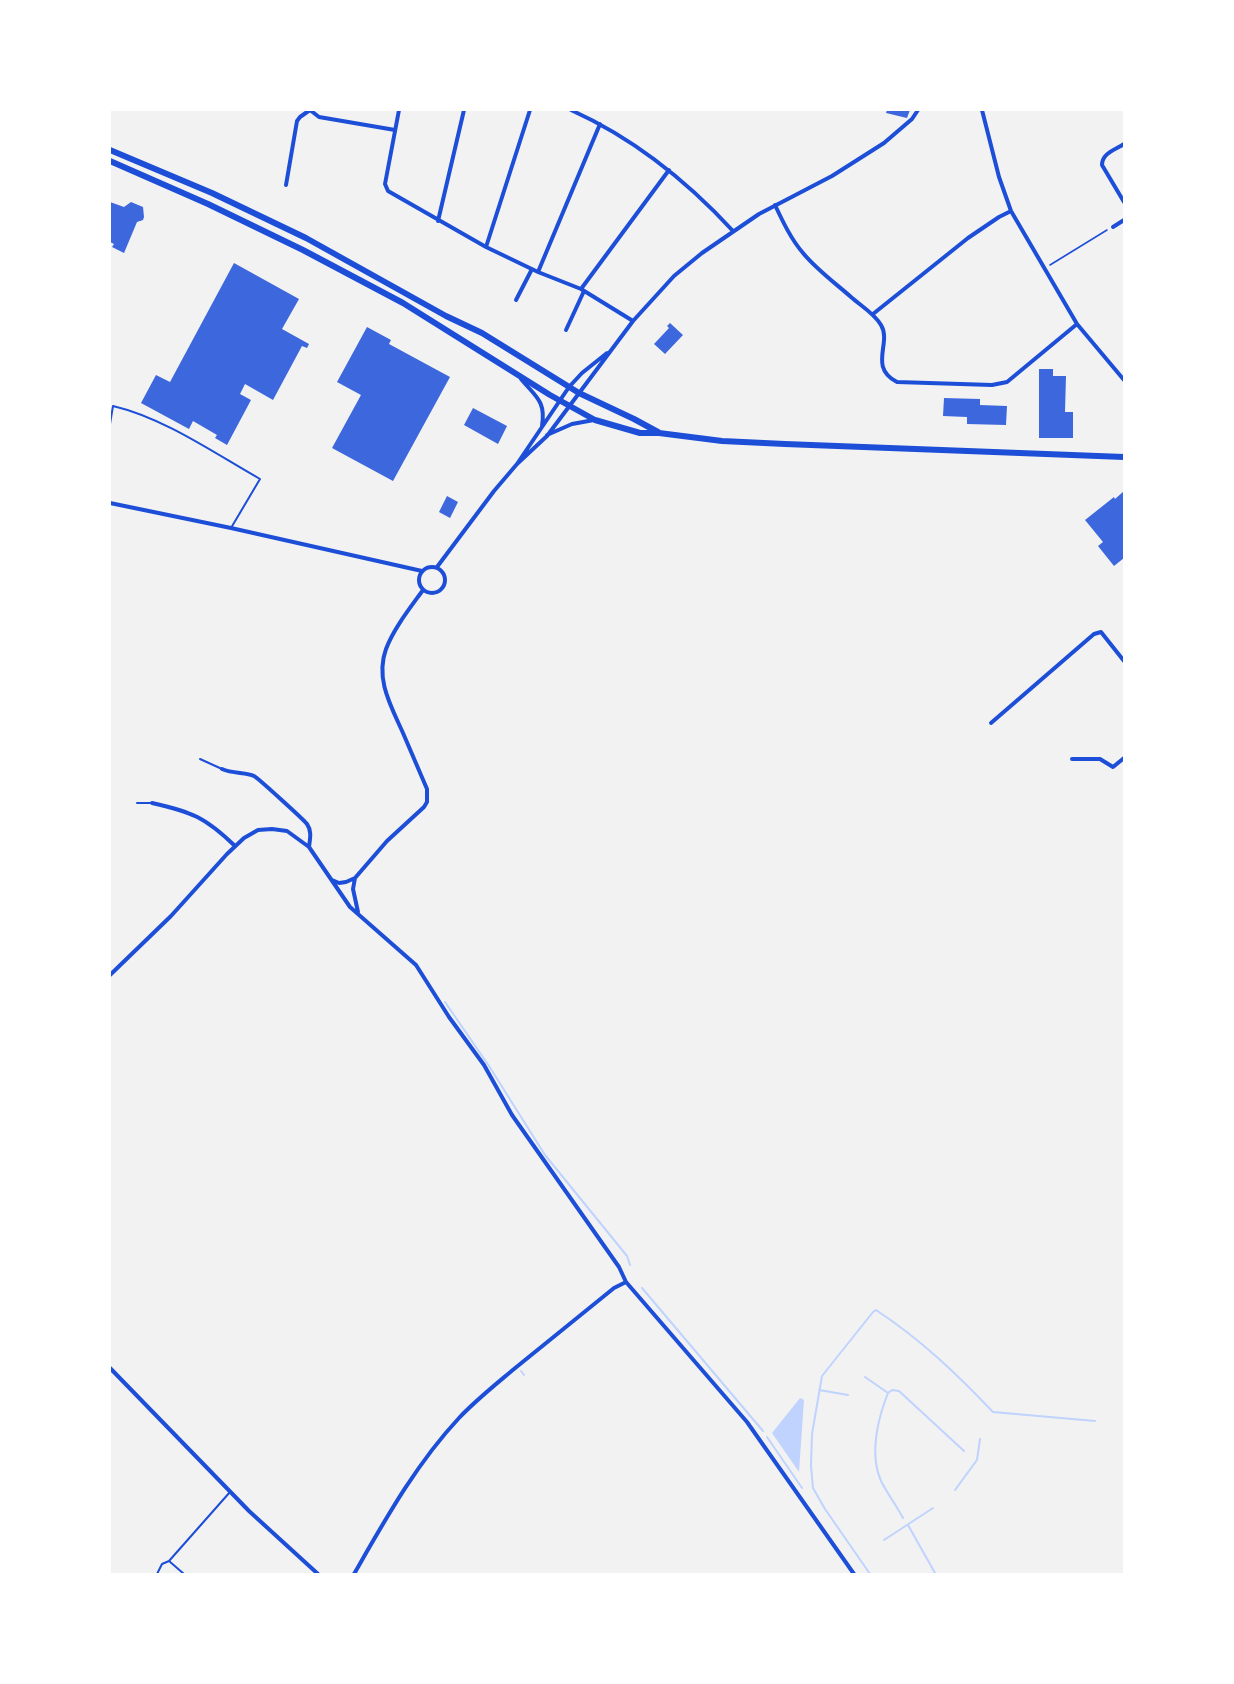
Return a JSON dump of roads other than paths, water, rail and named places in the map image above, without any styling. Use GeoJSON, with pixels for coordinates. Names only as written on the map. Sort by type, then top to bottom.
{"type":"FeatureCollection","features":[{"type":"Feature","properties":{"kind":"main road"},"geometry":{"type":"LineString","coordinates":[[110,150],[306,238],[446,316],[482,333],[568,387],[659,433]]}},
{"type":"Feature","properties":{"kind":"main road"},"geometry":{"type":"LineString","coordinates":[[110,161],[208,204],[303,250],[403,303],[595,420],[640,433],[764,443],[1125,457]]}},
{"type":"Feature","properties":{"kind":"street"},"geometry":{"type":"LineString","coordinates":[[286,185],[297,121],[310,110],[319,117],[395,130]]}},
{"type":"Feature","properties":{"kind":"street"},"geometry":{"type":"LineString","coordinates":[[399,110],[385,184],[388,191],[486,247],[582,290],[633,321]]}},
{"type":"Feature","properties":{"kind":"street"},"geometry":{"type":"LineString","coordinates":[[438,221],[464,110]]}},
{"type":"Feature","properties":{"kind":"street"},"geometry":{"type":"LineString","coordinates":[[486,247],[530,110]]}},
{"type":"Feature","properties":{"kind":"street"},"geometry":{"type":"LineString","coordinates":[[571,110],[600,124],[669,170],[696,193],[733,231]]}},
{"type":"Feature","properties":{"kind":"street"},"geometry":{"type":"LineString","coordinates":[[517,464],[547,436],[633,321],[674,276],[733,231],[775,205],[832,176],[876,148],[912,118],[918,110]]}},
{"type":"Feature","properties":{"kind":"street"},"geometry":{"type":"LineString","coordinates":[[982,110],[1011,211],[1077,324],[1125,380]]}},
{"type":"Feature","properties":{"kind":"street"},"geometry":{"type":"LineString","coordinates":[[538,272],[600,124]]}},
{"type":"Feature","properties":{"kind":"street"},"geometry":{"type":"LineString","coordinates":[[1125,144],[1102,159],[1102,165],[1125,202]]}},
{"type":"Feature","properties":{"kind":"street"},"geometry":{"type":"LineString","coordinates":[[566,330],[582,290],[669,170]]}},
{"type":"Feature","properties":{"kind":"street"},"geometry":{"type":"LineString","coordinates":[[775,205],[786,229],[803,254],[859,305],[873,314],[883,327],[882,370],[889,378],[897,382],[992,385],[1007,382],[1077,324]]}},
{"type":"Feature","properties":{"kind":"street"},"geometry":{"type":"LineString","coordinates":[[873,314],[968,238],[1011,211]]}},
{"type":"Feature","properties":{"kind":"street"},"geometry":{"type":"LineString","coordinates":[[1113,227],[1125,220]]}},
{"type":"Feature","properties":{"kind":"street"},"geometry":{"type":"LineString","coordinates":[[516,300],[532,269]]}},
{"type":"Feature","properties":{"kind":"street"},"geometry":{"type":"LineString","coordinates":[[437,567],[444,575],[444,585],[437,592],[423,590],[419,581],[422,571],[426,568],[437,567],[517,464],[568,387],[610,351]]}},
{"type":"Feature","properties":{"kind":"street"},"geometry":{"type":"LineString","coordinates":[[517,374],[540,401],[544,413],[542,427]]}},
{"type":"Feature","properties":{"kind":"street"},"geometry":{"type":"LineString","coordinates":[[547,436],[572,424],[595,420]]}},
{"type":"Feature","properties":{"kind":"street"},"geometry":{"type":"LineString","coordinates":[[110,503],[422,571]]}},
{"type":"Feature","properties":{"kind":"street"},"geometry":{"type":"LineString","coordinates":[[358,913],[353,889],[355,878],[380,849],[424,807],[428,796],[427,789],[390,707],[382,679],[382,667],[387,647],[423,590]]}},
{"type":"Feature","properties":{"kind":"street"},"geometry":{"type":"LineString","coordinates":[[991,723],[1094,634],[1101,632],[1106,636],[1125,661]]}},
{"type":"Feature","properties":{"kind":"street"},"geometry":{"type":"LineString","coordinates":[[1072,759],[1100,759],[1113,766],[1125,758]]}},
{"type":"Feature","properties":{"kind":"street"},"geometry":{"type":"LineString","coordinates":[[222,769],[254,776],[268,788],[308,825],[311,837],[309,847]]}},
{"type":"Feature","properties":{"kind":"street"},"geometry":{"type":"LineString","coordinates":[[152,803],[184,810],[201,817],[235,846]]}},
{"type":"Feature","properties":{"kind":"street"},"geometry":{"type":"LineString","coordinates":[[110,975],[171,916],[235,846],[258,830],[287,831],[309,847],[343,899],[416,965],[449,1017],[484,1065],[512,1115],[607,1249],[626,1282],[747,1422],[854,1575]]}},
{"type":"Feature","properties":{"kind":"street"},"geometry":{"type":"LineString","coordinates":[[331,880],[339,883],[355,878]]}},
{"type":"Feature","properties":{"kind":"street"},"geometry":{"type":"LineString","coordinates":[[354,1575],[419,1468],[458,1419],[479,1397],[614,1288],[626,1282]]}},
{"type":"Feature","properties":{"kind":"street"},"geometry":{"type":"LineString","coordinates":[[110,1368],[230,1492],[318,1575]]}},
{"type":"Feature","properties":{"kind":"lane"},"geometry":{"type":"LineString","coordinates":[[110,424],[113,406],[134,411],[164,425],[260,479],[231,528]]}},
{"type":"Feature","properties":{"kind":"lane"},"geometry":{"type":"LineString","coordinates":[[200,759],[222,769]]}},
{"type":"Feature","properties":{"kind":"lane"},"geometry":{"type":"LineString","coordinates":[[137,803],[152,803]]}},
{"type":"Feature","properties":{"kind":"lane"},"geometry":{"type":"LineString","coordinates":[[156,1575],[162,1564],[169,1561],[230,1492]]}},
{"type":"Feature","properties":{"kind":"lane"},"geometry":{"type":"LineString","coordinates":[[169,1561],[184,1575]]}},
{"type":"Feature","properties":{"kind":"water"},"geometry":{"type":"Polygon","coordinates":[[[800,1398],[804,1400],[799,1472],[772,1433],[800,1398]]]}},
{"type":"Feature","properties":{"kind":"waterway"},"geometry":{"type":"LineString","coordinates":[[445,1002],[489,1066],[545,1155],[627,1256],[630,1265]]}},
{"type":"Feature","properties":{"kind":"waterway"},"geometry":{"type":"LineString","coordinates":[[642,1288],[763,1431]]}},
{"type":"Feature","properties":{"kind":"waterway"},"geometry":{"type":"LineString","coordinates":[[870,1574],[813,1488],[811,1466],[812,1434],[822,1376],[873,1312],[876,1310],[923,1345],[993,1412],[1095,1421]]}},
{"type":"Feature","properties":{"kind":"waterway"},"geometry":{"type":"LineString","coordinates":[[521,1371],[524,1375]]}},
{"type":"Feature","properties":{"kind":"waterway"},"geometry":{"type":"LineString","coordinates":[[865,1377],[888,1393]]}},
{"type":"Feature","properties":{"kind":"waterway"},"geometry":{"type":"LineString","coordinates":[[819,1390],[848,1395]]}},
{"type":"Feature","properties":{"kind":"waterway"},"geometry":{"type":"LineString","coordinates":[[888,1393],[892,1390],[899,1391],[964,1451]]}},
{"type":"Feature","properties":{"kind":"waterway"},"geometry":{"type":"LineString","coordinates":[[888,1393],[876,1436],[877,1470],[903,1518]]}},
{"type":"Feature","properties":{"kind":"waterway"},"geometry":{"type":"LineString","coordinates":[[767,1437],[802,1488]]}},
{"type":"Feature","properties":{"kind":"waterway"},"geometry":{"type":"LineString","coordinates":[[955,1490],[977,1460],[980,1439]]}},
{"type":"Feature","properties":{"kind":"waterway"},"geometry":{"type":"LineString","coordinates":[[884,1540],[933,1508]]}},
{"type":"Feature","properties":{"kind":"waterway"},"geometry":{"type":"LineString","coordinates":[[908,1525],[935,1573]]}}]}
